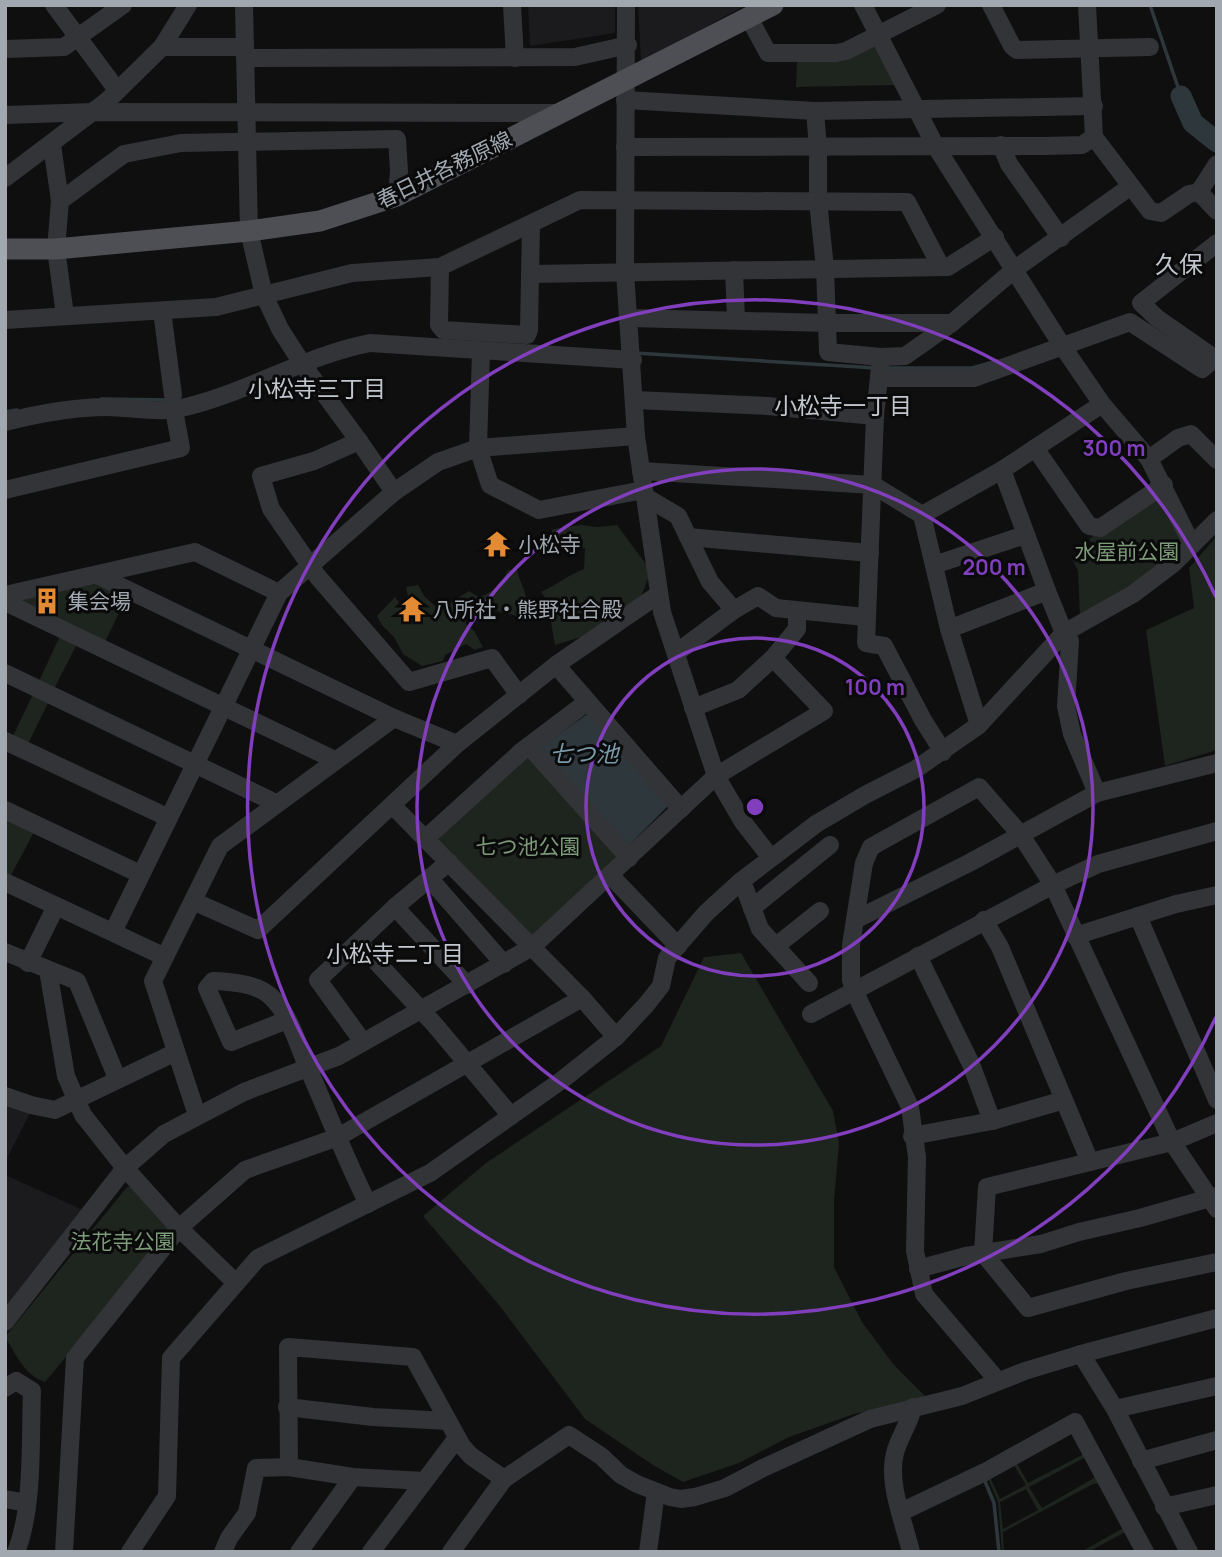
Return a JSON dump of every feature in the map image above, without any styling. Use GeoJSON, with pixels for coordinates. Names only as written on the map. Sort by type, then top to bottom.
{"type":"FeatureCollection","features":[{"type":"Feature","properties":{"kind":"main road","name":"春日井各務原線"},"geometry":{"type":"LineString","coordinates":[[5,249],[56,249],[249,231],[320,221],[397,196],[560,113],[626,90],[773,5]]}},
{"type":"Feature","properties":{"kind":"street"},"geometry":{"type":"LineString","coordinates":[[54,5],[117,90]]}},
{"type":"Feature","properties":{"kind":"street"},"geometry":{"type":"LineString","coordinates":[[5,49],[60,48],[123,5]]}},
{"type":"Feature","properties":{"kind":"street"},"geometry":{"type":"LineString","coordinates":[[5,178],[94,112],[162,47],[188,5]]}},
{"type":"Feature","properties":{"kind":"street"},"geometry":{"type":"LineString","coordinates":[[244,5],[249,231],[264,295],[280,329],[303,365],[394,492]]}},
{"type":"Feature","properties":{"kind":"street"},"geometry":{"type":"LineString","coordinates":[[512,5],[515,58]]}},
{"type":"Feature","properties":{"kind":"street"},"geometry":{"type":"LineString","coordinates":[[626,5],[628,44],[625,272],[636,436],[662,612],[716,776],[744,822],[771,858]]}},
{"type":"Feature","properties":{"kind":"street"},"geometry":{"type":"LineString","coordinates":[[863,5],[936,147],[1063,347],[1102,404],[1149,459],[1192,545]]}},
{"type":"Feature","properties":{"kind":"street"},"geometry":{"type":"LineString","coordinates":[[749,18],[765,49],[771,53],[836,53],[846,51],[937,5]]}},
{"type":"Feature","properties":{"kind":"street"},"geometry":{"type":"LineString","coordinates":[[991,5],[1012,46],[1017,50],[1150,47]]}},
{"type":"Feature","properties":{"kind":"street"},"geometry":{"type":"LineString","coordinates":[[1087,5],[1094,137],[1150,211],[1161,213],[1189,194],[1199,192],[1217,163]]}},
{"type":"Feature","properties":{"kind":"street"},"geometry":{"type":"LineString","coordinates":[[162,47],[245,53],[515,58],[575,57],[628,44]]}},
{"type":"Feature","properties":{"kind":"street"},"geometry":{"type":"LineString","coordinates":[[626,90],[815,111],[1094,106]]}},
{"type":"Feature","properties":{"kind":"street"},"geometry":{"type":"LineString","coordinates":[[815,111],[828,352],[881,357],[905,356],[951,323],[1015,270],[1131,186]]}},
{"type":"Feature","properties":{"kind":"street"},"geometry":{"type":"LineString","coordinates":[[5,115],[94,112],[560,113]]}},
{"type":"Feature","properties":{"kind":"street"},"geometry":{"type":"LineString","coordinates":[[625,147],[1082,145],[1094,137]]}},
{"type":"Feature","properties":{"kind":"street"},"geometry":{"type":"LineString","coordinates":[[60,201],[124,154],[181,143],[397,139],[397,196]]}},
{"type":"Feature","properties":{"kind":"street"},"geometry":{"type":"LineString","coordinates":[[52,145],[60,201],[56,249],[65,315]]}},
{"type":"Feature","properties":{"kind":"street"},"geometry":{"type":"LineString","coordinates":[[1000,145],[1009,164],[1060,238]]}},
{"type":"Feature","properties":{"kind":"street"},"geometry":{"type":"LineString","coordinates":[[1199,192],[1217,211]]}},
{"type":"Feature","properties":{"kind":"street"},"geometry":{"type":"LineString","coordinates":[[5,320],[216,307],[352,273],[440,267],[580,200],[906,202],[941,267]]}},
{"type":"Feature","properties":{"kind":"street"},"geometry":{"type":"LineString","coordinates":[[440,267],[439,325],[443,330],[527,334],[532,274],[531,225]]}},
{"type":"Feature","properties":{"kind":"street"},"geometry":{"type":"LineString","coordinates":[[532,274],[948,267],[995,237]]}},
{"type":"Feature","properties":{"kind":"street"},"geometry":{"type":"LineString","coordinates":[[880,378],[974,377],[1130,322],[1202,369],[1216,359],[1157,318],[1141,303],[1217,243]]}},
{"type":"Feature","properties":{"kind":"street"},"geometry":{"type":"LineString","coordinates":[[734,270],[736,319]]}},
{"type":"Feature","properties":{"kind":"street"},"geometry":{"type":"LineString","coordinates":[[5,490],[181,448],[162,311]]}},
{"type":"Feature","properties":{"kind":"street"},"geometry":{"type":"LineString","coordinates":[[630,318],[951,323]]}},
{"type":"Feature","properties":{"kind":"street"},"geometry":{"type":"LineString","coordinates":[[5,422],[104,407],[174,402],[236,392],[303,365],[370,343],[633,360]]}},
{"type":"Feature","properties":{"kind":"street"},"geometry":{"type":"LineString","coordinates":[[481,351],[478,448],[490,485],[539,510],[643,493],[678,516],[710,582],[734,610]]}},
{"type":"Feature","properties":{"kind":"street"},"geometry":{"type":"LineString","coordinates":[[881,357],[874,416],[866,643],[884,646],[943,752]]}},
{"type":"Feature","properties":{"kind":"street"},"geometry":{"type":"LineString","coordinates":[[635,400],[767,406],[874,416]]}},
{"type":"Feature","properties":{"kind":"street"},"geometry":{"type":"LineString","coordinates":[[922,515],[1002,470],[1102,404]]}},
{"type":"Feature","properties":{"kind":"street"},"geometry":{"type":"LineString","coordinates":[[1149,459],[1178,438],[1191,434],[1217,460]]}},
{"type":"Feature","properties":{"kind":"street"},"geometry":{"type":"LineString","coordinates":[[113,932],[279,593],[394,492],[438,462],[478,448],[636,436]]}},
{"type":"Feature","properties":{"kind":"street"},"geometry":{"type":"LineString","coordinates":[[359,441],[314,461],[261,475],[271,509],[318,577],[409,682],[492,658],[519,695]]}},
{"type":"Feature","properties":{"kind":"street"},"geometry":{"type":"LineString","coordinates":[[1035,448],[1089,526],[1100,528],[1164,485]]}},
{"type":"Feature","properties":{"kind":"street"},"geometry":{"type":"LineString","coordinates":[[1002,470],[1046,591],[1070,641],[1066,706],[1072,734],[1097,793]]}},
{"type":"Feature","properties":{"kind":"street"},"geometry":{"type":"LineString","coordinates":[[641,471],[873,485],[922,515],[949,628],[979,725]]}},
{"type":"Feature","properties":{"kind":"street"},"geometry":{"type":"LineString","coordinates":[[130,1552],[167,1496],[171,1358],[258,1258],[430,1174],[562,1080],[616,1037],[662,986],[667,958],[706,913],[740,882],[816,824],[943,752],[979,725],[1064,633],[1133,594],[1174,563],[1217,520]]}},
{"type":"Feature","properties":{"kind":"street"},"geometry":{"type":"LineString","coordinates":[[934,565],[1025,535]]}},
{"type":"Feature","properties":{"kind":"street"},"geometry":{"type":"LineString","coordinates":[[688,537],[870,553]]}},
{"type":"Feature","properties":{"kind":"street"},"geometry":{"type":"LineString","coordinates":[[5,595],[195,552],[279,593]]}},
{"type":"Feature","properties":{"kind":"street"},"geometry":{"type":"LineString","coordinates":[[97,575],[394,718],[457,744]]}},
{"type":"Feature","properties":{"kind":"street"},"geometry":{"type":"LineString","coordinates":[[949,628],[1046,591]]}},
{"type":"Feature","properties":{"kind":"street"},"geometry":{"type":"LineString","coordinates":[[193,901],[258,930],[457,744],[556,665],[659,594]]}},
{"type":"Feature","properties":{"kind":"street"},"geometry":{"type":"LineString","coordinates":[[676,653],[734,610],[758,596],[776,608],[865,617]]}},
{"type":"Feature","properties":{"kind":"street"},"geometry":{"type":"LineString","coordinates":[[5,602],[335,760]]}},
{"type":"Feature","properties":{"kind":"street"},"geometry":{"type":"LineString","coordinates":[[693,708],[738,690],[773,658],[796,629],[797,611]]}},
{"type":"Feature","properties":{"kind":"street"},"geometry":{"type":"LineString","coordinates":[[5,1322],[125,1168],[164,1134],[244,1092],[338,1056],[531,947],[716,776],[824,711],[773,658]]}},
{"type":"Feature","properties":{"kind":"street"},"geometry":{"type":"LineString","coordinates":[[556,665],[681,809]]}},
{"type":"Feature","properties":{"kind":"street"},"geometry":{"type":"LineString","coordinates":[[5,673],[276,803]]}},
{"type":"Feature","properties":{"kind":"street"},"geometry":{"type":"LineString","coordinates":[[425,839],[528,746],[587,702]]}},
{"type":"Feature","properties":{"kind":"street"},"geometry":{"type":"LineString","coordinates":[[197,1115],[153,981],[163,956],[220,846],[394,718]]}},
{"type":"Feature","properties":{"kind":"street"},"geometry":{"type":"LineString","coordinates":[[5,741],[169,818]]}},
{"type":"Feature","properties":{"kind":"street"},"geometry":{"type":"LineString","coordinates":[[528,746],[629,858]]}},
{"type":"Feature","properties":{"kind":"street"},"geometry":{"type":"LineString","coordinates":[[855,920],[1097,793],[1217,763]]}},
{"type":"Feature","properties":{"kind":"street"},"geometry":{"type":"LineString","coordinates":[[918,1269],[983,1253],[1041,1244],[1079,1232],[1214,1201],[1172,1142],[1053,885],[1021,835],[979,788],[871,847],[864,863],[850,964],[854,991],[910,1107],[917,1157],[915,1251],[918,1269],[924,1294],[998,1381]]}},
{"type":"Feature","properties":{"kind":"street"},"geometry":{"type":"LineString","coordinates":[[393,806],[582,998],[616,1037]]}},
{"type":"Feature","properties":{"kind":"street"},"geometry":{"type":"LineString","coordinates":[[5,810],[140,874]]}},
{"type":"Feature","properties":{"kind":"street"},"geometry":{"type":"LineString","coordinates":[[811,1014],[984,920],[1098,864],[1217,831]]}},
{"type":"Feature","properties":{"kind":"street"},"geometry":{"type":"LineString","coordinates":[[752,908],[830,845]]}},
{"type":"Feature","properties":{"kind":"street"},"geometry":{"type":"LineString","coordinates":[[363,1042],[318,980],[395,907],[449,862]]}},
{"type":"Feature","properties":{"kind":"street"},"geometry":{"type":"LineString","coordinates":[[610,875],[678,946]]}},
{"type":"Feature","properties":{"kind":"street"},"geometry":{"type":"LineString","coordinates":[[429,878],[504,964]]}},
{"type":"Feature","properties":{"kind":"street"},"geometry":{"type":"LineString","coordinates":[[740,882],[760,929],[809,983]]}},
{"type":"Feature","properties":{"kind":"street"},"geometry":{"type":"LineString","coordinates":[[5,883],[163,956]]}},
{"type":"Feature","properties":{"kind":"street"},"geometry":{"type":"LineString","coordinates":[[1075,936],[1176,904],[1215,901]]}},
{"type":"Feature","properties":{"kind":"street"},"geometry":{"type":"LineString","coordinates":[[28,963],[56,906]]}},
{"type":"Feature","properties":{"kind":"street"},"geometry":{"type":"LineString","coordinates":[[395,907],[467,985]]}},
{"type":"Feature","properties":{"kind":"street"},"geometry":{"type":"LineString","coordinates":[[776,946],[820,911]]}},
{"type":"Feature","properties":{"kind":"street"},"geometry":{"type":"LineString","coordinates":[[1138,916],[1210,1064],[1217,1100]]}},
{"type":"Feature","properties":{"kind":"street"},"geometry":{"type":"LineString","coordinates":[[984,920],[1000,947],[1090,1162]]}},
{"type":"Feature","properties":{"kind":"street"},"geometry":{"type":"LineString","coordinates":[[358,942],[468,1063],[511,1116]]}},
{"type":"Feature","properties":{"kind":"street"},"geometry":{"type":"LineString","coordinates":[[5,952],[77,981],[117,1078]]}},
{"type":"Feature","properties":{"kind":"street"},"geometry":{"type":"LineString","coordinates":[[918,956],[971,1064],[992,1121]]}},
{"type":"Feature","properties":{"kind":"street"},"geometry":{"type":"LineString","coordinates":[[48,970],[66,1076],[83,1115],[125,1168],[179,1228],[236,1283]]}},
{"type":"Feature","properties":{"kind":"street"},"geometry":{"type":"LineString","coordinates":[[64,1552],[75,1358],[179,1228],[245,1170],[338,1136],[582,998]]}},
{"type":"Feature","properties":{"kind":"street"},"geometry":{"type":"LineString","coordinates":[[287,1020],[368,1204]]}},
{"type":"Feature","properties":{"kind":"street"},"geometry":{"type":"LineString","coordinates":[[5,1096],[55,1110],[176,1052]]}},
{"type":"Feature","properties":{"kind":"street"},"geometry":{"type":"LineString","coordinates":[[912,1136],[992,1121],[1065,1100]]}},
{"type":"Feature","properties":{"kind":"street"},"geometry":{"type":"LineString","coordinates":[[1217,1123],[1172,1142],[987,1187],[983,1253],[1028,1308],[1126,1281],[1217,1262]]}},
{"type":"Feature","properties":{"kind":"street"},"geometry":{"type":"LineString","coordinates":[[451,1552],[504,1479],[569,1435],[601,1456],[621,1475],[656,1492],[681,1499],[725,1488],[870,1419],[962,1395],[1081,1353],[1217,1318]]}},
{"type":"Feature","properties":{"kind":"street"},"geometry":{"type":"LineString","coordinates":[[289,1467],[288,1347],[413,1357],[457,1438],[471,1456],[504,1479]]}},
{"type":"Feature","properties":{"kind":"street"},"geometry":{"type":"LineString","coordinates":[[1081,1353],[1115,1409],[1189,1552]]}},
{"type":"Feature","properties":{"kind":"street"},"geometry":{"type":"LineString","coordinates":[[5,1388],[16,1381],[32,1391],[27,1503],[22,1538],[16,1552]]}},
{"type":"Feature","properties":{"kind":"street"},"geometry":{"type":"LineString","coordinates":[[1115,1409],[1217,1386]]}},
{"type":"Feature","properties":{"kind":"street"},"geometry":{"type":"LineString","coordinates":[[287,1407],[373,1417],[448,1421]]}},
{"type":"Feature","properties":{"kind":"street"},"geometry":{"type":"LineString","coordinates":[[911,1552],[894,1483],[895,1453],[911,1418],[913,1407]]}},
{"type":"Feature","properties":{"kind":"street"},"geometry":{"type":"LineString","coordinates":[[901,1512],[985,1472],[1075,1422],[1145,1552]]}},
{"type":"Feature","properties":{"kind":"street"},"geometry":{"type":"LineString","coordinates":[[371,1552],[457,1438]]}},
{"type":"Feature","properties":{"kind":"street"},"geometry":{"type":"LineString","coordinates":[[1141,1461],[1217,1440]]}},
{"type":"Feature","properties":{"kind":"street"},"geometry":{"type":"LineString","coordinates":[[223,1552],[229,1538],[247,1513],[256,1468],[289,1467],[353,1477],[424,1481]]}},
{"type":"Feature","properties":{"kind":"street"},"geometry":{"type":"LineString","coordinates":[[299,1552],[353,1477]]}},
{"type":"Feature","properties":{"kind":"street"},"geometry":{"type":"LineString","coordinates":[[648,1552],[656,1492]]}},
{"type":"Feature","properties":{"kind":"street"},"geometry":{"type":"LineString","coordinates":[[1164,1507],[1217,1494]]}},
{"type":"Feature","properties":{"kind":"street"},"geometry":{"type":"LineString","coordinates":[[5,1499],[27,1503]]}},
{"type":"Feature","properties":{"kind":"shaded area"},"geometry":{"type":"Polygon","coordinates":[[[528,5],[615,5],[615,33],[530,46],[528,5]]]}},
{"type":"Feature","properties":{"kind":"shaded area"},"geometry":{"type":"Polygon","coordinates":[[[638,5],[746,5],[641,62],[638,5]]]}},
{"type":"Feature","properties":{"kind":"shaded area"},"geometry":{"type":"Polygon","coordinates":[[[5,1103],[30,1113],[5,1162],[5,1103]]]}},
{"type":"Feature","properties":{"kind":"shaded area"},"geometry":{"type":"Polygon","coordinates":[[[5,1175],[83,1210],[5,1308],[5,1175]]]}},
{"type":"Feature","properties":{"kind":"green space"},"geometry":{"type":"Polygon","coordinates":[[[874,46],[896,85],[796,87],[797,62],[836,58],[874,46]]]}},
{"type":"Feature","properties":{"kind":"green space","name":"水屋前公園"},"geometry":{"type":"Polygon","coordinates":[[[1156,495],[1180,542],[1180,548],[1158,568],[1080,617],[1078,571],[1073,560],[1093,545],[1089,539],[1156,495]]]}},
{"type":"Feature","properties":{"kind":"green space"},"geometry":{"type":"Polygon","coordinates":[[[581,525],[617,525],[651,571],[639,602],[594,633],[555,645],[551,622],[552,607],[541,592],[584,569],[585,548],[545,541],[553,529],[581,525]]]}},
{"type":"Feature","properties":{"kind":"green space"},"geometry":{"type":"Polygon","coordinates":[[[1217,536],[1217,750],[1165,766],[1146,630],[1194,608],[1189,568],[1217,536]]]}},
{"type":"Feature","properties":{"kind":"green space"},"geometry":{"type":"Polygon","coordinates":[[[508,570],[517,570],[526,598],[519,617],[458,598],[469,591],[479,597],[489,593],[500,583],[508,570]]]}},
{"type":"Feature","properties":{"kind":"green space"},"geometry":{"type":"Polygon","coordinates":[[[90,581],[126,598],[105,642],[10,598],[90,581]]]}},
{"type":"Feature","properties":{"kind":"green space"},"geometry":{"type":"Polygon","coordinates":[[[418,585],[424,596],[435,606],[454,602],[465,609],[466,624],[474,631],[483,647],[475,650],[466,644],[445,655],[443,661],[422,666],[403,654],[394,637],[377,616],[395,597],[413,622],[422,619],[419,607],[408,597],[406,587],[418,585]]]}},
{"type":"Feature","properties":{"kind":"green space"},"geometry":{"type":"Polygon","coordinates":[[[61,634],[78,642],[54,689],[39,681],[61,634]]]}},
{"type":"Feature","properties":{"kind":"green space"},"geometry":{"type":"Polygon","coordinates":[[[34,692],[50,699],[27,746],[12,738],[34,692]]]}},
{"type":"Feature","properties":{"kind":"green space","name":"七つ池公園"},"geometry":{"type":"Polygon","coordinates":[[[530,755],[619,854],[531,939],[435,840],[530,755]]]}},
{"type":"Feature","properties":{"kind":"green space"},"geometry":{"type":"Polygon","coordinates":[[[5,819],[34,832],[10,877],[5,875],[5,819]]]}},
{"type":"Feature","properties":{"kind":"green space"},"geometry":{"type":"Polygon","coordinates":[[[741,953],[833,1111],[839,1143],[834,1201],[834,1267],[862,1322],[893,1364],[927,1398],[854,1414],[789,1437],[739,1463],[683,1482],[585,1419],[499,1305],[423,1216],[486,1163],[661,1046],[704,957],[741,953]]]}},
{"type":"Feature","properties":{"kind":"green space","name":"法花寺公園"},"geometry":{"type":"Polygon","coordinates":[[[133,1186],[172,1229],[45,1382],[38,1379],[21,1363],[5,1337],[127,1187],[133,1186]]]}},
{"type":"Feature","properties":{"kind":"green space"},"geometry":{"type":"Polygon","coordinates":[[[1075,1422],[1145,1552],[1140,1552],[1127,1531],[1088,1552],[1081,1552],[1125,1527],[1100,1483],[1093,1484],[1003,1532],[1002,1552],[998,1502],[985,1472],[1075,1422]],[[1071,1429],[1015,1460],[1028,1483],[1084,1454],[1071,1429]],[[1086,1457],[1029,1487],[1042,1508],[1094,1478],[1096,1474],[1086,1457]],[[1012,1462],[989,1475],[1000,1499],[1026,1485],[1012,1462]],[[1026,1489],[1000,1502],[1003,1529],[1038,1510],[1026,1489]]]}},
{"type":"Feature","properties":{"kind":"water","name":"七つ池"},"geometry":{"type":"Polygon","coordinates":[[[589,713],[668,806],[628,846],[539,748],[589,713]]]}},
{"type":"Feature","properties":{"kind":"waterway"},"geometry":{"type":"LineString","coordinates":[[1150,5],[1181,96]]}},
{"type":"Feature","properties":{"kind":"waterway"},"geometry":{"type":"LineString","coordinates":[[1181,96],[1193,123],[1217,142]]}},
{"type":"Feature","properties":{"kind":"waterway"},"geometry":{"type":"LineString","coordinates":[[635,353],[876,368]]}},
{"type":"Feature","properties":{"kind":"waterway"},"geometry":{"type":"LineString","coordinates":[[887,368],[974,368],[997,361]]}},
{"type":"Feature","properties":{"kind":"waterway"},"geometry":{"type":"LineString","coordinates":[[101,399],[170,400]]}},
{"type":"Feature","properties":{"kind":"waterway"},"geometry":{"type":"LineString","coordinates":[[5,412],[17,410]]}},
{"type":"Feature","properties":{"kind":"waterway"},"geometry":{"type":"LineString","coordinates":[[984,1479],[994,1503],[999,1552]]}},
{"type":"Feature","properties":{"kind":"place","name":"小松寺"},"geometry":{"type":"Point","coordinates":[497,544]}},
{"type":"Feature","properties":{"kind":"place","name":"集会場"},"geometry":{"type":"Point","coordinates":[47,601]}},
{"type":"Feature","properties":{"kind":"place","name":"八所社・熊野社合殿"},"geometry":{"type":"Point","coordinates":[412,609]}},
{"type":"Feature","properties":{"kind":"district","name":"久保"},"geometry":{"type":"Point","coordinates":[1179,263]}},
{"type":"Feature","properties":{"kind":"district","name":"小松寺三丁目"},"geometry":{"type":"Point","coordinates":[317,388]}},
{"type":"Feature","properties":{"kind":"district","name":"小松寺一丁目"},"geometry":{"type":"Point","coordinates":[843,405]}},
{"type":"Feature","properties":{"kind":"district","name":"小松寺二丁目"},"geometry":{"type":"Point","coordinates":[395,953]}}]}
